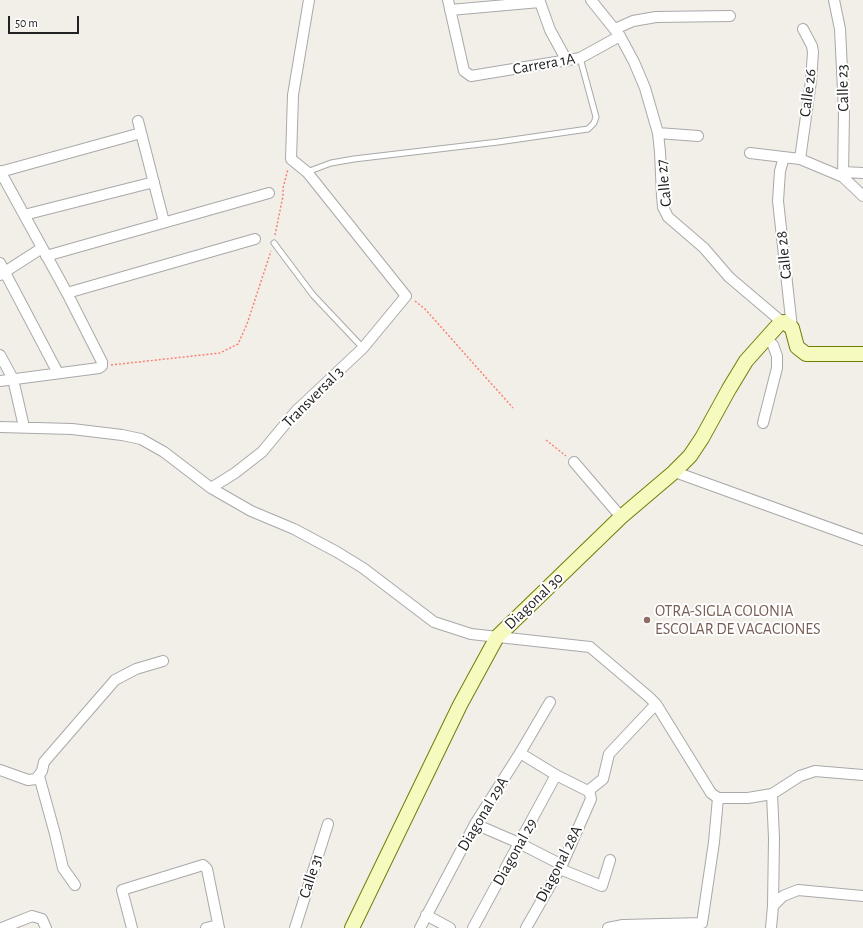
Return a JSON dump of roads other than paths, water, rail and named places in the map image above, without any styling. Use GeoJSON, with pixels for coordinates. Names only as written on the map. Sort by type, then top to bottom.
{"type":"FeatureCollection","features":[{"type":"Feature","properties":{"kind":"street"},"geometry":{"type":"LineString","coordinates":[[307,172],[292,159],[293,95],[309,0]]}},
{"type":"Feature","properties":{"kind":"street","name":"Calle 27"},"geometry":{"type":"LineString","coordinates":[[591,0],[618,33],[634,62],[645,88],[658,133],[663,208],[668,217],[704,248],[729,277],[787,325]]}},
{"type":"Feature","properties":{"kind":"street","name":"Calle 23"},"geometry":{"type":"LineString","coordinates":[[834,0],[840,29],[844,111],[843,174]]}},
{"type":"Feature","properties":{"kind":"street"},"geometry":{"type":"LineString","coordinates":[[449,5],[540,2],[550,30],[567,61]]}},
{"type":"Feature","properties":{"kind":"street","name":"Carrera 1A"},"geometry":{"type":"LineString","coordinates":[[449,5],[464,71],[471,76],[580,58],[618,33],[633,21],[656,17],[730,16]]}},
{"type":"Feature","properties":{"kind":"street","name":"Calle 26"},"geometry":{"type":"LineString","coordinates":[[800,159],[811,81],[813,52],[812,46],[803,29]]}},
{"type":"Feature","properties":{"kind":"street"},"geometry":{"type":"LineString","coordinates":[[138,120],[164,222]]}},
{"type":"Feature","properties":{"kind":"street"},"geometry":{"type":"LineString","coordinates":[[0,381],[99,368],[102,366],[102,362],[67,293],[0,172],[141,133]]}},
{"type":"Feature","properties":{"kind":"street"},"geometry":{"type":"LineString","coordinates":[[658,133],[698,136]]}},
{"type":"Feature","properties":{"kind":"street"},"geometry":{"type":"LineString","coordinates":[[750,154],[800,159],[843,174],[863,172]]}},
{"type":"Feature","properties":{"kind":"street","name":"Calle 28"},"geometry":{"type":"LineString","coordinates":[[784,157],[780,171],[778,201],[787,325],[797,347],[801,351],[811,355],[863,354]]}},
{"type":"Feature","properties":{"kind":"street","name":"Transversal 3"},"geometry":{"type":"LineString","coordinates":[[211,488],[235,473],[262,452],[296,411],[362,348],[406,296],[307,172]]}},
{"type":"Feature","properties":{"kind":"street"},"geometry":{"type":"LineString","coordinates":[[843,174],[863,196]]}},
{"type":"Feature","properties":{"kind":"street"},"geometry":{"type":"LineString","coordinates":[[24,215],[154,182]]}},
{"type":"Feature","properties":{"kind":"street"},"geometry":{"type":"LineString","coordinates":[[3,274],[44,252],[164,222],[269,193]]}},
{"type":"Feature","properties":{"kind":"street"},"geometry":{"type":"LineString","coordinates":[[67,293],[255,239]]}},
{"type":"Feature","properties":{"kind":"street"},"geometry":{"type":"LineString","coordinates":[[0,263],[3,274],[58,373]]}},
{"type":"Feature","properties":{"kind":"street","name":"Diagonal 30"},"geometry":{"type":"LineString","coordinates":[[352,928],[460,705],[497,637],[621,516],[675,472],[690,456],[746,361],[767,339],[787,325]]}},
{"type":"Feature","properties":{"kind":"street"},"geometry":{"type":"LineString","coordinates":[[764,423],[777,368],[777,356],[773,345],[767,339]]}},
{"type":"Feature","properties":{"kind":"street"},"geometry":{"type":"LineString","coordinates":[[0,355],[13,379],[24,427]]}},
{"type":"Feature","properties":{"kind":"street"},"geometry":{"type":"LineString","coordinates":[[0,427],[72,429],[122,435],[140,439],[164,452],[211,488],[251,511],[294,529],[363,568],[434,622],[471,634],[590,648],[649,696],[656,704],[711,793],[718,798],[748,798],[772,794],[800,776],[815,771],[863,775]]}},
{"type":"Feature","properties":{"kind":"street"},"geometry":{"type":"LineString","coordinates":[[574,462],[621,516]]}},
{"type":"Feature","properties":{"kind":"street"},"geometry":{"type":"LineString","coordinates":[[675,472],[863,540]]}},
{"type":"Feature","properties":{"kind":"street"},"geometry":{"type":"LineString","coordinates":[[0,770],[28,780],[32,780],[39,776],[44,762],[115,680],[136,669],[163,661]]}},
{"type":"Feature","properties":{"kind":"street","name":"Diagonal 29A"},"geometry":{"type":"LineString","coordinates":[[420,928],[476,824],[550,702]]}},
{"type":"Feature","properties":{"kind":"street"},"geometry":{"type":"LineString","coordinates":[[520,753],[589,795],[603,779],[610,754],[656,704]]}},
{"type":"Feature","properties":{"kind":"street","name":"Diagonal 29"},"geometry":{"type":"LineString","coordinates":[[473,928],[556,775]]}},
{"type":"Feature","properties":{"kind":"street"},"geometry":{"type":"LineString","coordinates":[[39,776],[56,834],[63,868],[75,885]]}},
{"type":"Feature","properties":{"kind":"street"},"geometry":{"type":"LineString","coordinates":[[771,928],[773,906],[774,838],[772,794]]}},
{"type":"Feature","properties":{"kind":"street","name":"Diagonal 28A"},"geometry":{"type":"LineString","coordinates":[[526,928],[561,867],[589,795]]}},
{"type":"Feature","properties":{"kind":"street"},"geometry":{"type":"LineString","coordinates":[[608,928],[623,925],[702,923],[714,842],[718,798]]}},
{"type":"Feature","properties":{"kind":"street","name":"Calle 31"},"geometry":{"type":"LineString","coordinates":[[294,928],[328,824]]}},
{"type":"Feature","properties":{"kind":"street"},"geometry":{"type":"LineString","coordinates":[[476,824],[519,843],[561,867],[602,886],[610,860]]}},
{"type":"Feature","properties":{"kind":"street"},"geometry":{"type":"LineString","coordinates":[[132,928],[122,890],[204,866],[207,869],[218,927],[206,928]]}},
{"type":"Feature","properties":{"kind":"street"},"geometry":{"type":"LineString","coordinates":[[773,906],[783,896],[798,890],[863,896]]}},
{"type":"Feature","properties":{"kind":"street"},"geometry":{"type":"LineString","coordinates":[[426,915],[450,928]]}},
{"type":"Feature","properties":{"kind":"street"},"geometry":{"type":"LineString","coordinates":[[2,928],[32,916],[42,919],[46,928]]}},
{"type":"Feature","properties":{"kind":"lane"},"geometry":{"type":"LineString","coordinates":[[307,172],[331,163],[588,129],[594,123],[596,117],[580,58]]}},
{"type":"Feature","properties":{"kind":"lane"},"geometry":{"type":"LineString","coordinates":[[274,243],[313,295],[362,348]]}},
{"type":"Feature","properties":{"kind":"place","name":"OTRA-SIGLA COLONIA ESCOLAR DE VACACIONES"},"geometry":{"type":"Point","coordinates":[647,620]}}]}
